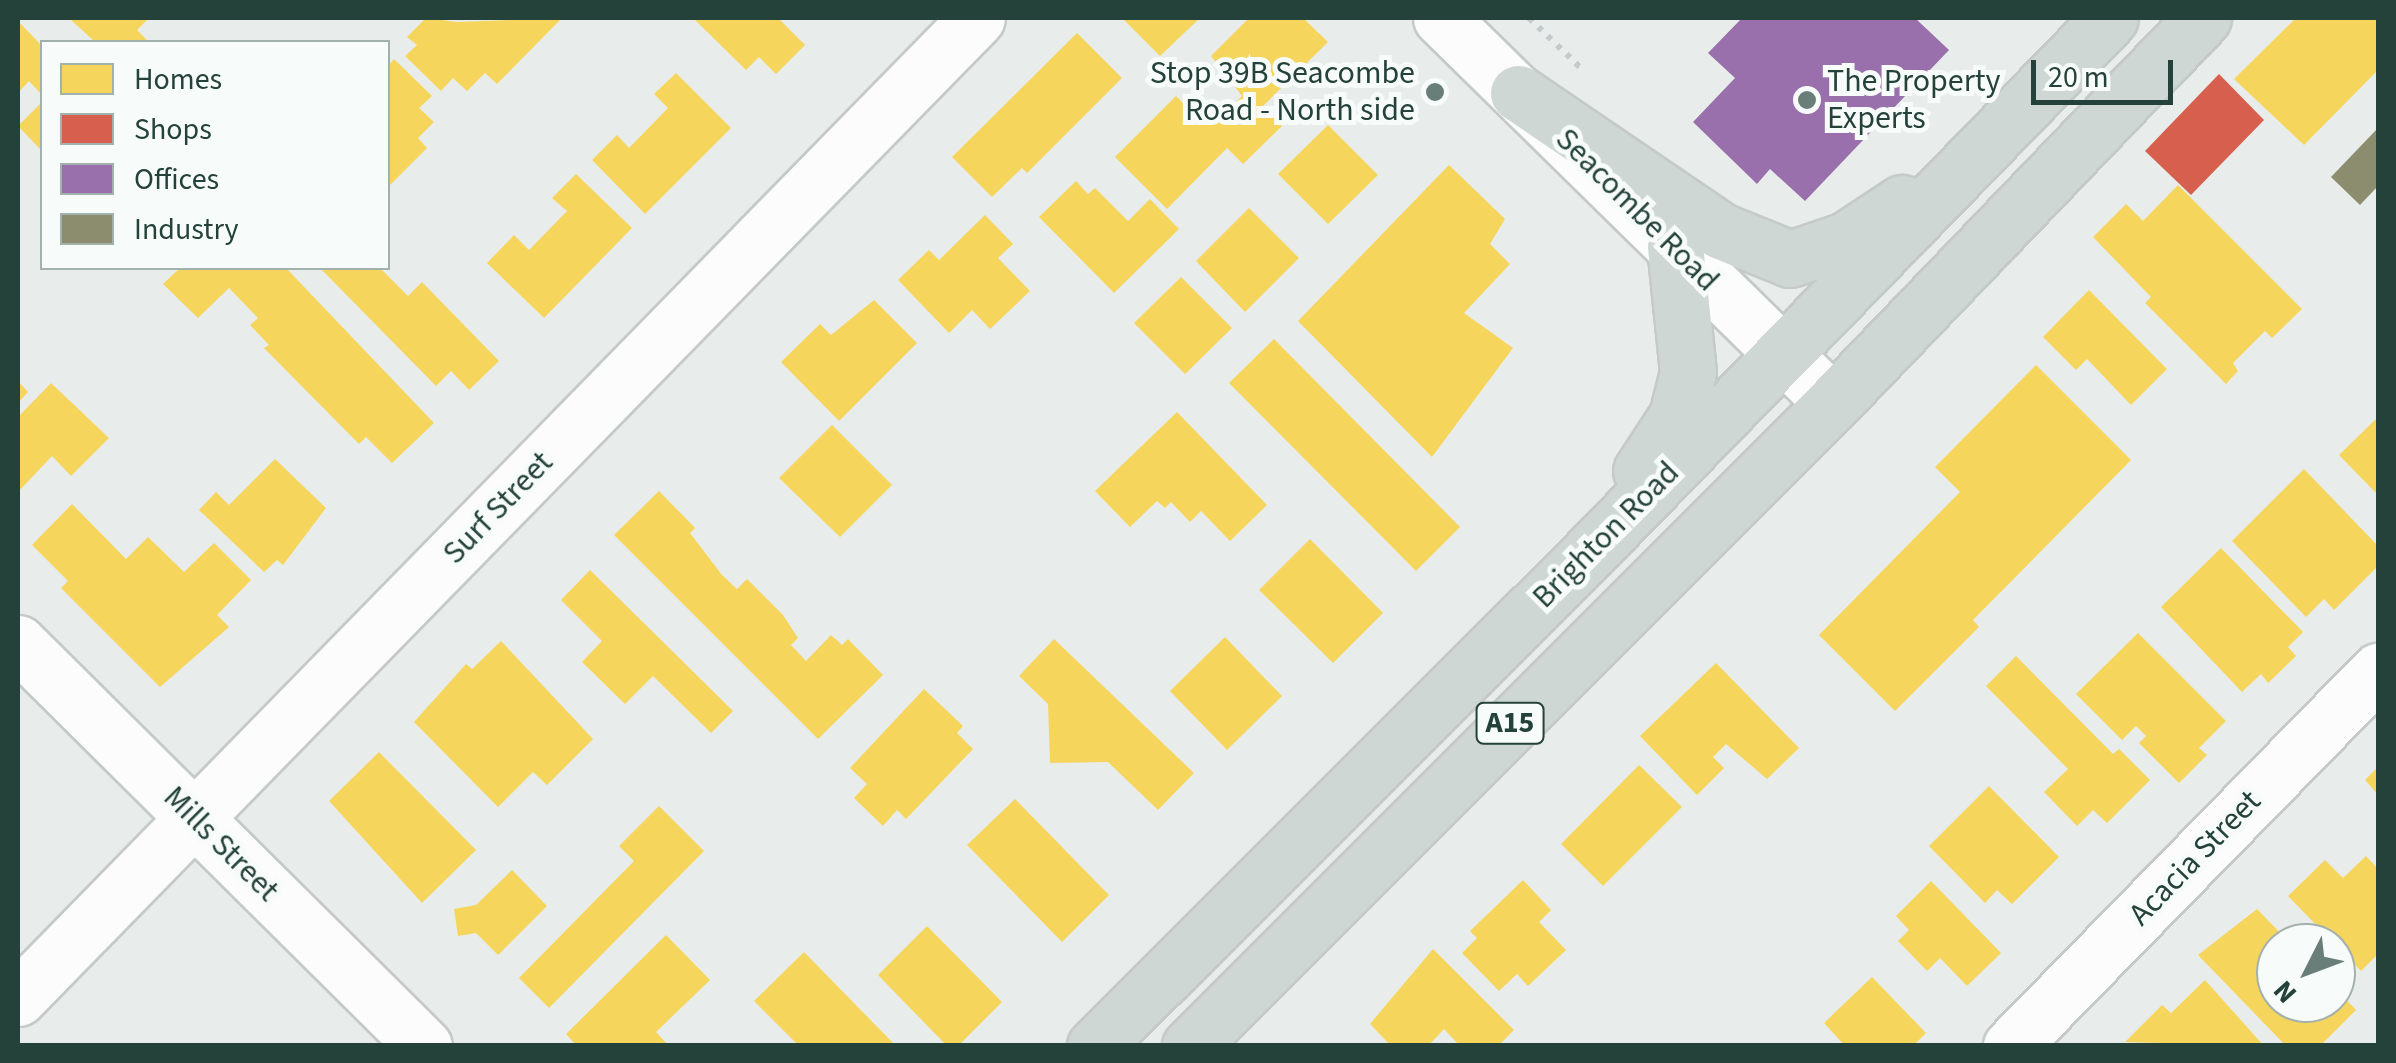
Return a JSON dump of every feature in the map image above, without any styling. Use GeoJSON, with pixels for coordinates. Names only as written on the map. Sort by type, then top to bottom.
{"type":"FeatureCollection","features":[{"type":"Feature","properties":{"kind":"main road","name":"Brighton Road"},"geometry":{"type":"LineString","coordinates":[[1095,1046],[1585,558],[2110,18]]}},
{"type":"Feature","properties":{"kind":"main road","name":"Brighton Road"},"geometry":{"type":"LineString","coordinates":[[1190,1046],[1833,403],[2203,18]]}},
{"type":"Feature","properties":{"kind":"main road"},"geometry":{"type":"LineString","coordinates":[[1518,93],[1721,232],[1790,258],[1846,240],[1990,144]]}},
{"type":"Feature","properties":{"kind":"main road"},"geometry":{"type":"LineString","coordinates":[[1585,558],[1677,416],[1688,372],[1675,247]]}},
{"type":"Feature","properties":{"kind":"street","name":"Surf Street"},"geometry":{"type":"LineString","coordinates":[[18,998],[977,18]]}},
{"type":"Feature","properties":{"kind":"street","name":"Seacombe Road"},"geometry":{"type":"LineString","coordinates":[[1442,18],[1833,403]]}},
{"type":"Feature","properties":{"kind":"street","name":"Mills Street"},"geometry":{"type":"LineString","coordinates":[[18,643],[424,1046]]}},
{"type":"Feature","properties":{"kind":"street","name":"Acacia Street"},"geometry":{"type":"LineString","coordinates":[[2011,1046],[2378,671]]}},
{"type":"Feature","properties":{"kind":"path"},"geometry":{"type":"LineString","coordinates":[[1529,18],[1596,83]]}},
{"type":"Feature","properties":{"kind":"building: Homes"},"geometry":{"type":"Polygon","coordinates":[[[69,18],[149,18],[137,30],[147,40],[93,40],[69,18]]]}},
{"type":"Feature","properties":{"kind":"building: Homes"},"geometry":{"type":"Polygon","coordinates":[[[426,18],[457,22],[562,18],[497,84],[485,73],[467,91],[453,78],[441,91],[405,56],[417,45],[407,37],[426,18]]]}},
{"type":"Feature","properties":{"kind":"building: Homes"},"geometry":{"type":"Polygon","coordinates":[[[693,18],[778,18],[805,45],[776,74],[759,57],[746,70],[693,18]]]}},
{"type":"Feature","properties":{"kind":"building: Homes"},"geometry":{"type":"Polygon","coordinates":[[[1122,18],[1200,18],[1160,56],[1122,18]]]}},
{"type":"Feature","properties":{"kind":"building: Homes"},"geometry":{"type":"Polygon","coordinates":[[[1249,18],[1303,18],[1328,42],[1263,106],[1282,126],[1243,164],[1227,148],[1167,209],[1115,157],[1176,96],[1188,108],[1194,102],[1215,123],[1242,96],[1211,56],[1249,18]]]}},
{"type":"Feature","properties":{"kind":"building: Homes"},"geometry":{"type":"Polygon","coordinates":[[[2296,18],[2378,18],[2378,70],[2304,145],[2234,79],[2296,18]]]}},
{"type":"Feature","properties":{"kind":"building: Homes"},"geometry":{"type":"Polygon","coordinates":[[[18,21],[40,44],[40,93],[29,81],[18,93],[18,21]]]}},
{"type":"Feature","properties":{"kind":"building: Homes"},"geometry":{"type":"Polygon","coordinates":[[[1077,33],[1122,78],[1027,173],[1022,168],[992,197],[952,157],[1077,33]]]}},
{"type":"Feature","properties":{"kind":"building: Homes"},"geometry":{"type":"Polygon","coordinates":[[[394,59],[432,96],[419,108],[434,122],[418,138],[427,148],[390,185],[390,64],[394,59]]]}},
{"type":"Feature","properties":{"kind":"building: Homes"},"geometry":{"type":"Polygon","coordinates":[[[676,73],[731,128],[645,214],[592,160],[617,135],[629,148],[668,108],[654,94],[676,73]]]}},
{"type":"Feature","properties":{"kind":"building: Homes"},"geometry":{"type":"Polygon","coordinates":[[[40,104],[40,149],[18,126],[40,104]]]}},
{"type":"Feature","properties":{"kind":"building: Homes"},"geometry":{"type":"Polygon","coordinates":[[[1328,125],[1378,175],[1328,224],[1278,174],[1328,125]]]}},
{"type":"Feature","properties":{"kind":"building: Homes"},"geometry":{"type":"Polygon","coordinates":[[[1449,165],[1505,219],[1490,244],[1510,264],[1464,313],[1513,348],[1432,457],[1298,321],[1449,165]]]}},
{"type":"Feature","properties":{"kind":"building: Homes"},"geometry":{"type":"Polygon","coordinates":[[[576,174],[632,228],[544,318],[487,263],[514,235],[529,250],[567,211],[552,198],[576,174]]]}},
{"type":"Feature","properties":{"kind":"building: Homes"},"geometry":{"type":"Polygon","coordinates":[[[1076,181],[1088,194],[1095,188],[1128,221],[1150,199],[1179,229],[1114,293],[1039,217],[1076,181]]]}},
{"type":"Feature","properties":{"kind":"building: Homes"},"geometry":{"type":"Polygon","coordinates":[[[2178,185],[2302,309],[2272,338],[2265,331],[2233,363],[2238,371],[2226,384],[2145,303],[2151,297],[2093,237],[2126,204],[2143,221],[2178,185]]]}},
{"type":"Feature","properties":{"kind":"building: Homes"},"geometry":{"type":"Polygon","coordinates":[[[1249,208],[1299,258],[1245,312],[1196,261],[1249,208]]]}},
{"type":"Feature","properties":{"kind":"building: Homes"},"geometry":{"type":"Polygon","coordinates":[[[985,215],[1013,244],[998,258],[1030,291],[990,329],[972,310],[949,333],[898,280],[929,250],[939,260],[985,215]]]}},
{"type":"Feature","properties":{"kind":"building: Homes"},"geometry":{"type":"Polygon","coordinates":[[[178,270],[288,270],[434,423],[392,463],[366,437],[359,444],[264,348],[269,345],[250,325],[258,318],[229,288],[198,318],[163,284],[178,270]]]}},
{"type":"Feature","properties":{"kind":"building: Homes"},"geometry":{"type":"Polygon","coordinates":[[[322,270],[382,270],[408,296],[422,282],[499,361],[469,390],[451,371],[436,386],[322,270]]]}},
{"type":"Feature","properties":{"kind":"building: Homes"},"geometry":{"type":"Polygon","coordinates":[[[1181,277],[1232,328],[1185,374],[1134,323],[1181,277]]]}},
{"type":"Feature","properties":{"kind":"building: Homes"},"geometry":{"type":"Polygon","coordinates":[[[2089,290],[2167,369],[2131,405],[2087,359],[2076,370],[2043,337],[2089,290]]]}},
{"type":"Feature","properties":{"kind":"building: Homes"},"geometry":{"type":"Polygon","coordinates":[[[874,300],[917,343],[839,421],[781,362],[820,324],[831,335],[874,300]]]}},
{"type":"Feature","properties":{"kind":"building: Homes"},"geometry":{"type":"Polygon","coordinates":[[[1274,339],[1460,527],[1416,571],[1229,383],[1274,339]]]}},
{"type":"Feature","properties":{"kind":"building: Homes"},"geometry":{"type":"Polygon","coordinates":[[[2036,365],[2131,460],[1973,620],[1979,627],[1895,711],[1819,635],[1960,492],[1935,467],[2036,365]]]}},
{"type":"Feature","properties":{"kind":"building: Homes"},"geometry":{"type":"Polygon","coordinates":[[[18,381],[28,392],[18,403],[18,381]]]}},
{"type":"Feature","properties":{"kind":"building: Homes"},"geometry":{"type":"Polygon","coordinates":[[[51,383],[109,438],[71,476],[52,456],[18,492],[18,417],[51,383]]]}},
{"type":"Feature","properties":{"kind":"building: Homes"},"geometry":{"type":"Polygon","coordinates":[[[1177,412],[1267,505],[1230,541],[1201,511],[1190,522],[1171,502],[1165,508],[1157,501],[1130,527],[1095,491],[1177,412]]]}},
{"type":"Feature","properties":{"kind":"building: Homes"},"geometry":{"type":"Polygon","coordinates":[[[2378,417],[2378,495],[2339,455],[2378,417]]]}},
{"type":"Feature","properties":{"kind":"building: Homes"},"geometry":{"type":"Polygon","coordinates":[[[832,425],[892,485],[840,537],[779,478],[832,425]]]}},
{"type":"Feature","properties":{"kind":"building: Homes"},"geometry":{"type":"Polygon","coordinates":[[[275,459],[326,508],[283,565],[277,560],[264,572],[199,510],[216,492],[229,505],[275,459]]]}},
{"type":"Feature","properties":{"kind":"building: Homes"},"geometry":{"type":"Polygon","coordinates":[[[2304,469],[2378,546],[2378,566],[2334,610],[2324,599],[2306,617],[2232,541],[2304,469]]]}},
{"type":"Feature","properties":{"kind":"building: Homes"},"geometry":{"type":"Polygon","coordinates":[[[659,491],[695,528],[690,533],[722,575],[737,589],[747,579],[783,615],[798,638],[791,645],[806,661],[831,635],[842,645],[848,639],[883,675],[818,739],[614,535],[659,491]]]}},
{"type":"Feature","properties":{"kind":"building: Homes"},"geometry":{"type":"Polygon","coordinates":[[[72,504],[126,559],[148,537],[184,572],[214,543],[251,580],[217,615],[229,627],[160,687],[61,588],[68,581],[32,545],[72,504]]]}},
{"type":"Feature","properties":{"kind":"building: Homes"},"geometry":{"type":"Polygon","coordinates":[[[1310,539],[1383,613],[1333,663],[1259,590],[1310,539]]]}},
{"type":"Feature","properties":{"kind":"building: Homes"},"geometry":{"type":"Polygon","coordinates":[[[2221,548],[2303,632],[2288,647],[2296,656],[2268,683],[2261,674],[2242,692],[2161,607],[2221,548]]]}},
{"type":"Feature","properties":{"kind":"building: Homes"},"geometry":{"type":"Polygon","coordinates":[[[590,570],[733,711],[711,733],[653,676],[625,704],[582,662],[602,641],[561,600],[590,570]]]}},
{"type":"Feature","properties":{"kind":"building: Homes"},"geometry":{"type":"Polygon","coordinates":[[[2138,633],[2226,721],[2199,748],[2207,755],[2179,783],[2139,743],[2146,736],[2136,726],[2122,740],[2076,694],[2138,633]]]}},
{"type":"Feature","properties":{"kind":"building: Homes"},"geometry":{"type":"Polygon","coordinates":[[[1225,637],[1282,696],[1227,750],[1170,691],[1225,637]]]}},
{"type":"Feature","properties":{"kind":"building: Homes"},"geometry":{"type":"Polygon","coordinates":[[[1054,639],[1194,773],[1158,810],[1108,762],[1050,763],[1048,704],[1019,676],[1054,639]]]}},
{"type":"Feature","properties":{"kind":"building: Homes"},"geometry":{"type":"Polygon","coordinates":[[[501,641],[593,739],[547,785],[533,772],[498,807],[414,722],[466,664],[472,669],[501,641]]]}},
{"type":"Feature","properties":{"kind":"building: Homes"},"geometry":{"type":"Polygon","coordinates":[[[2016,656],[2113,754],[2119,749],[2150,780],[2107,823],[2093,810],[2077,826],[2044,792],[2068,769],[1986,686],[2016,656]]]}},
{"type":"Feature","properties":{"kind":"building: Homes"},"geometry":{"type":"Polygon","coordinates":[[[1716,663],[1799,748],[1767,779],[1726,744],[1713,757],[1724,768],[1697,795],[1640,736],[1716,663]]]}},
{"type":"Feature","properties":{"kind":"building: Homes"},"geometry":{"type":"Polygon","coordinates":[[[924,689],[963,726],[957,733],[973,749],[906,819],[897,810],[883,826],[854,798],[867,784],[850,768],[924,689]]]}},
{"type":"Feature","properties":{"kind":"building: Homes"},"geometry":{"type":"Polygon","coordinates":[[[379,752],[476,850],[422,903],[329,801],[379,752]]]}},
{"type":"Feature","properties":{"kind":"building: Homes"},"geometry":{"type":"Polygon","coordinates":[[[1639,765],[1682,807],[1603,886],[1561,844],[1639,765]]]}},
{"type":"Feature","properties":{"kind":"building: Homes"},"geometry":{"type":"Polygon","coordinates":[[[2378,767],[2378,795],[2365,780],[2378,767]]]}},
{"type":"Feature","properties":{"kind":"building: Homes"},"geometry":{"type":"Polygon","coordinates":[[[1989,786],[2059,857],[2012,904],[1997,890],[1985,903],[1929,846],[1989,786]]]}},
{"type":"Feature","properties":{"kind":"building: Homes"},"geometry":{"type":"Polygon","coordinates":[[[1015,799],[1109,895],[1062,942],[967,845],[1015,799]]]}},
{"type":"Feature","properties":{"kind":"building: Homes"},"geometry":{"type":"Polygon","coordinates":[[[659,806],[704,851],[549,1008],[519,978],[634,861],[619,846],[659,806]]]}},
{"type":"Feature","properties":{"kind":"building: Homes"},"geometry":{"type":"Polygon","coordinates":[[[2366,856],[2378,869],[2378,954],[2361,971],[2356,966],[2356,923],[2314,923],[2288,896],[2325,860],[2343,878],[2366,856]]]}},
{"type":"Feature","properties":{"kind":"building: Homes"},"geometry":{"type":"Polygon","coordinates":[[[512,870],[547,906],[498,955],[476,933],[458,936],[454,909],[476,905],[512,870]]]}},
{"type":"Feature","properties":{"kind":"building: Homes"},"geometry":{"type":"Polygon","coordinates":[[[1523,880],[1551,910],[1539,922],[1566,950],[1528,986],[1517,974],[1499,991],[1462,953],[1477,938],[1470,931],[1523,880]]]}},
{"type":"Feature","properties":{"kind":"building: Homes"},"geometry":{"type":"Polygon","coordinates":[[[1931,881],[2001,953],[1967,986],[1940,958],[1927,971],[1898,941],[1909,930],[1896,916],[1931,881]]]}},
{"type":"Feature","properties":{"kind":"building: Homes"},"geometry":{"type":"Polygon","coordinates":[[[2257,909],[2271,923],[2256,923],[2256,1015],[2198,955],[2257,909]]]}},
{"type":"Feature","properties":{"kind":"building: Homes"},"geometry":{"type":"Polygon","coordinates":[[[927,926],[1002,1002],[958,1046],[947,1046],[878,975],[927,926]]]}},
{"type":"Feature","properties":{"kind":"building: Homes"},"geometry":{"type":"Polygon","coordinates":[[[666,935],[710,980],[656,1032],[669,1046],[577,1046],[566,1034],[666,935]]]}},
{"type":"Feature","properties":{"kind":"building: Homes"},"geometry":{"type":"Polygon","coordinates":[[[1433,949],[1514,1030],[1498,1046],[1460,1046],[1444,1029],[1428,1046],[1391,1046],[1370,1024],[1433,949]]]}},
{"type":"Feature","properties":{"kind":"building: Homes"},"geometry":{"type":"Polygon","coordinates":[[[804,952],[896,1046],[799,1046],[754,1001],[804,952]]]}},
{"type":"Feature","properties":{"kind":"building: Homes"},"geometry":{"type":"Polygon","coordinates":[[[1872,977],[1926,1033],[1913,1046],[1845,1046],[1824,1023],[1872,977]]]}},
{"type":"Feature","properties":{"kind":"building: Homes"},"geometry":{"type":"Polygon","coordinates":[[[2205,980],[2264,1046],[2125,1042],[2162,1005],[2171,1013],[2205,980]]]}},
{"type":"Feature","properties":{"kind":"building: Homes"},"geometry":{"type":"Polygon","coordinates":[[[2264,1023],[2343,1023],[2320,1046],[2286,1046],[2264,1023]]]}},
{"type":"Feature","properties":{"kind":"building: Shops"},"geometry":{"type":"Polygon","coordinates":[[[2219,74],[2264,120],[2191,195],[2145,151],[2219,74]]]}},
{"type":"Feature","properties":{"kind":"building: Offices","name":"The Property Experts"},"geometry":{"type":"Polygon","coordinates":[[[1742,18],[1915,18],[1949,50],[1805,201],[1770,169],[1757,184],[1693,122],[1735,78],[1708,53],[1742,18]]]}},
{"type":"Feature","properties":{"kind":"building: Industry"},"geometry":{"type":"Polygon","coordinates":[[[2378,128],[2378,186],[2360,205],[2331,177],[2378,128]]]}},
{"type":"Feature","properties":{"kind":"place","name":"Stop 39B Seacombe Road - North side"},"geometry":{"type":"Point","coordinates":[1435,92]}},
{"type":"Feature","properties":{"kind":"place","name":"The Property Experts"},"geometry":{"type":"Point","coordinates":[1807,100]}}]}
